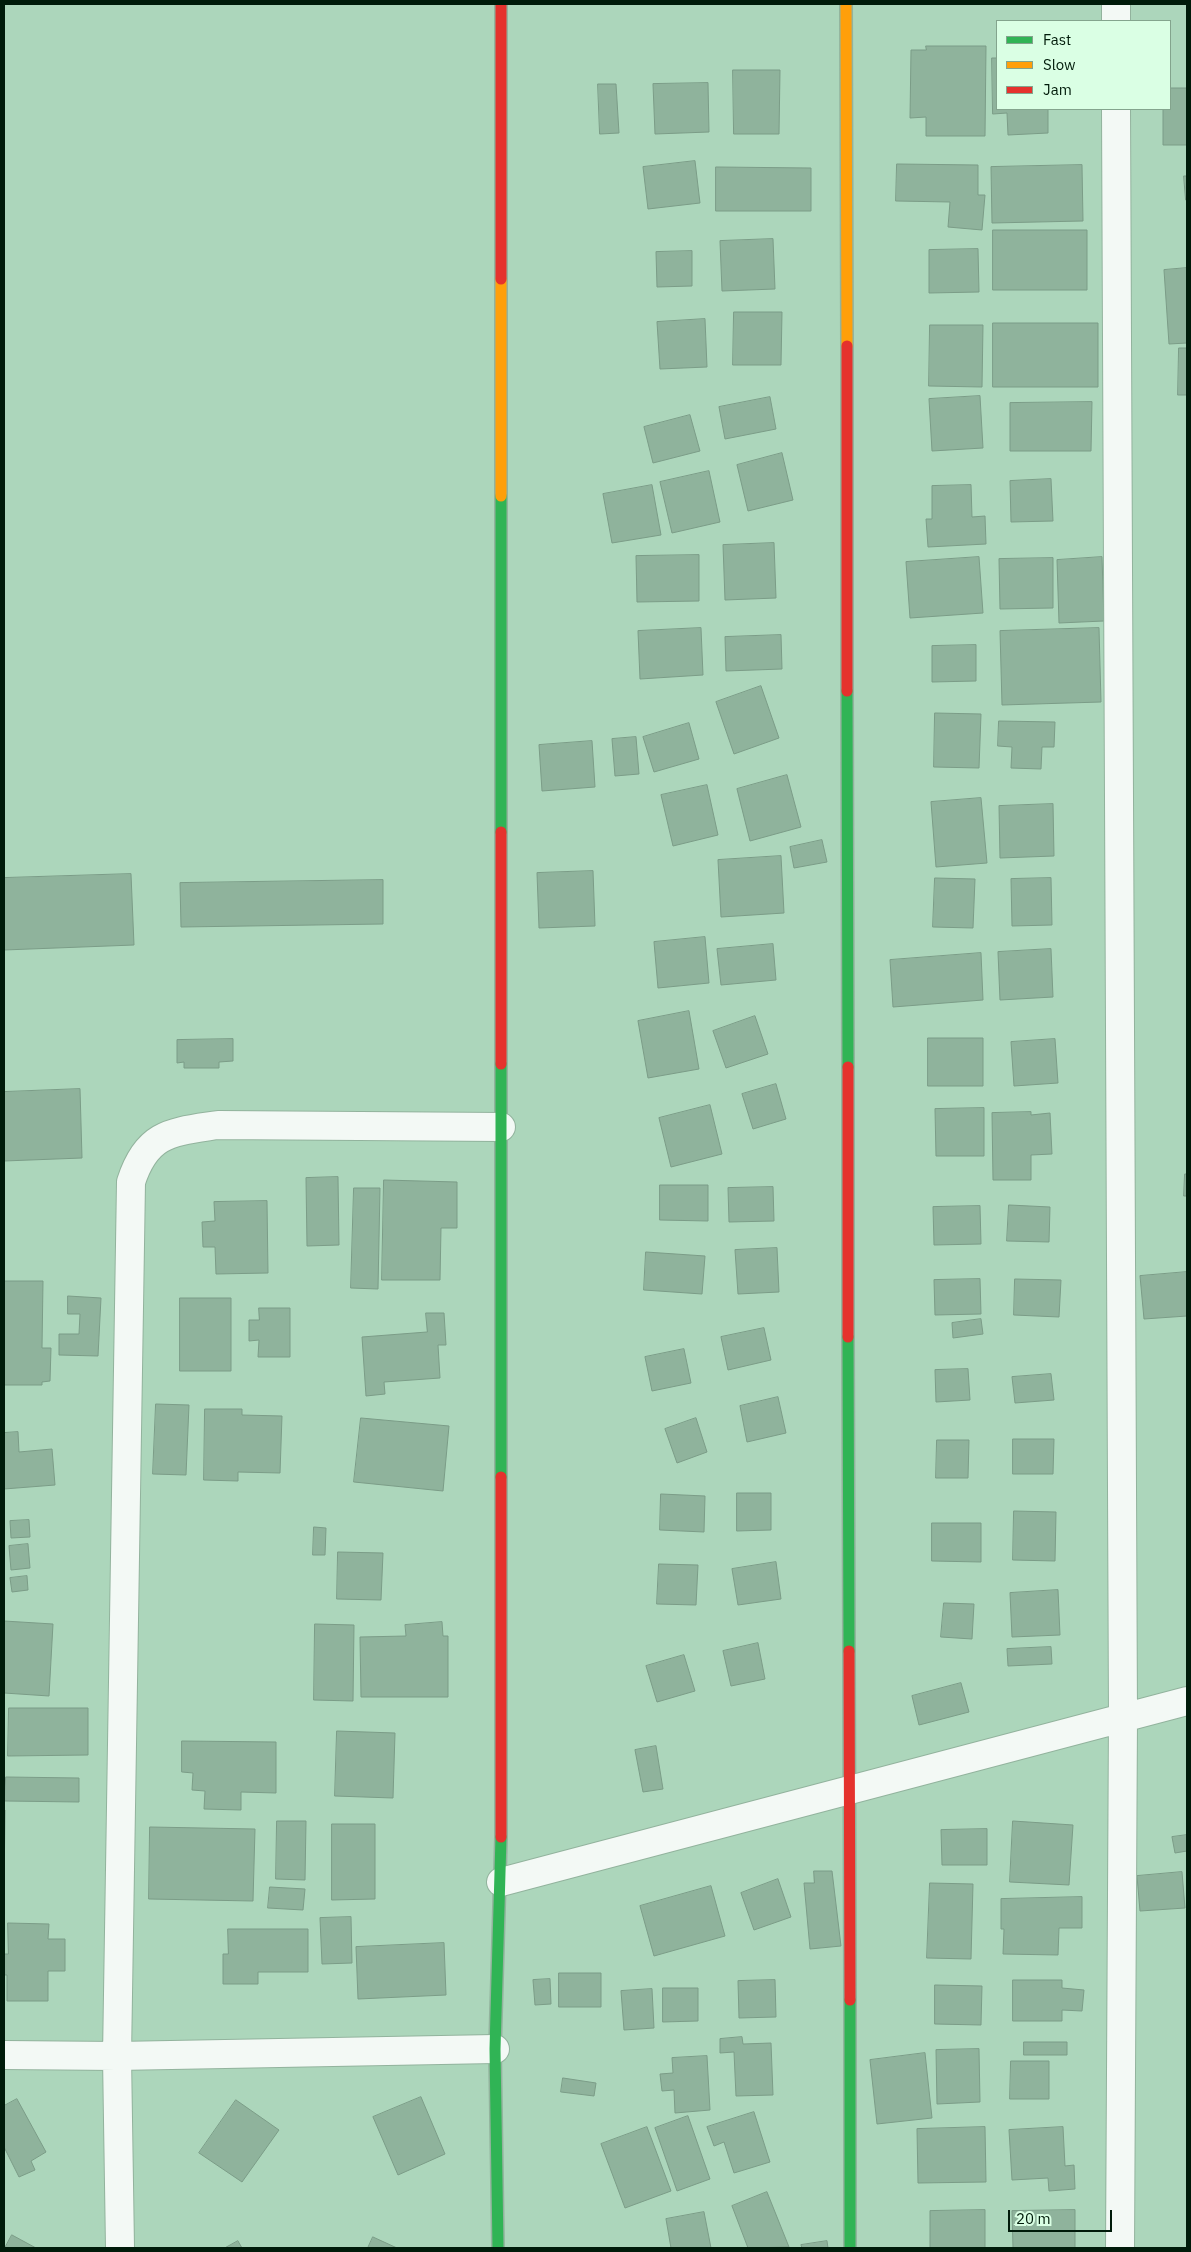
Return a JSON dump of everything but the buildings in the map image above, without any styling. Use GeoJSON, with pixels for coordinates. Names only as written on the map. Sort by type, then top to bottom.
{"type":"FeatureCollection","features":[{"type":"Feature","properties":{"kind":"street"},"geometry":{"type":"LineString","coordinates":[[498,2248],[495,2049],[501,1882],[501,4]]}},
{"type":"Feature","properties":{"kind":"street"},"geometry":{"type":"LineString","coordinates":[[846,4],[847,1792],[850,2248]]}},
{"type":"Feature","properties":{"kind":"street"},"geometry":{"type":"LineString","coordinates":[[1116,4],[1116,20]]}},
{"type":"Feature","properties":{"kind":"street"},"geometry":{"type":"LineString","coordinates":[[1116,110],[1123,1718],[1120,2248]]}},
{"type":"Feature","properties":{"kind":"street"},"geometry":{"type":"LineString","coordinates":[[120,2248],[118,2056],[131,1182],[138,1160],[155,1141],[175,1132],[218,1124],[501,1127]]}},
{"type":"Feature","properties":{"kind":"street"},"geometry":{"type":"LineString","coordinates":[[501,1882],[1187,1701]]}},
{"type":"Feature","properties":{"kind":"street"},"geometry":{"type":"LineString","coordinates":[[4,2055],[118,2056],[495,2049]]}},
{"type":"Feature","properties":{"kind":"traffic: fast"},"geometry":{"type":"LineString","coordinates":[[501,496],[501,832]]}},
{"type":"Feature","properties":{"kind":"traffic: fast"},"geometry":{"type":"LineString","coordinates":[[847,691],[848,1067]]}},
{"type":"Feature","properties":{"kind":"traffic: fast"},"geometry":{"type":"LineString","coordinates":[[501,1064],[501,1477]]}},
{"type":"Feature","properties":{"kind":"traffic: fast"},"geometry":{"type":"LineString","coordinates":[[848,1337],[849,1651]]}},
{"type":"Feature","properties":{"kind":"traffic: fast"},"geometry":{"type":"LineString","coordinates":[[498,2248],[495,2049],[501,1837]]}},
{"type":"Feature","properties":{"kind":"traffic: fast"},"geometry":{"type":"LineString","coordinates":[[850,2000],[850,2248]]}},
{"type":"Feature","properties":{"kind":"traffic: slow"},"geometry":{"type":"LineString","coordinates":[[846,4],[847,346]]}},
{"type":"Feature","properties":{"kind":"traffic: slow"},"geometry":{"type":"LineString","coordinates":[[501,279],[501,496]]}},
{"type":"Feature","properties":{"kind":"traffic: jam"},"geometry":{"type":"LineString","coordinates":[[501,4],[501,279]]}},
{"type":"Feature","properties":{"kind":"traffic: jam"},"geometry":{"type":"LineString","coordinates":[[847,346],[847,691]]}},
{"type":"Feature","properties":{"kind":"traffic: jam"},"geometry":{"type":"LineString","coordinates":[[501,832],[501,1064]]}},
{"type":"Feature","properties":{"kind":"traffic: jam"},"geometry":{"type":"LineString","coordinates":[[848,1067],[848,1337]]}},
{"type":"Feature","properties":{"kind":"traffic: jam"},"geometry":{"type":"LineString","coordinates":[[501,1477],[501,1837]]}},
{"type":"Feature","properties":{"kind":"traffic: jam"},"geometry":{"type":"LineString","coordinates":[[849,1651],[850,2000]]}}]}
